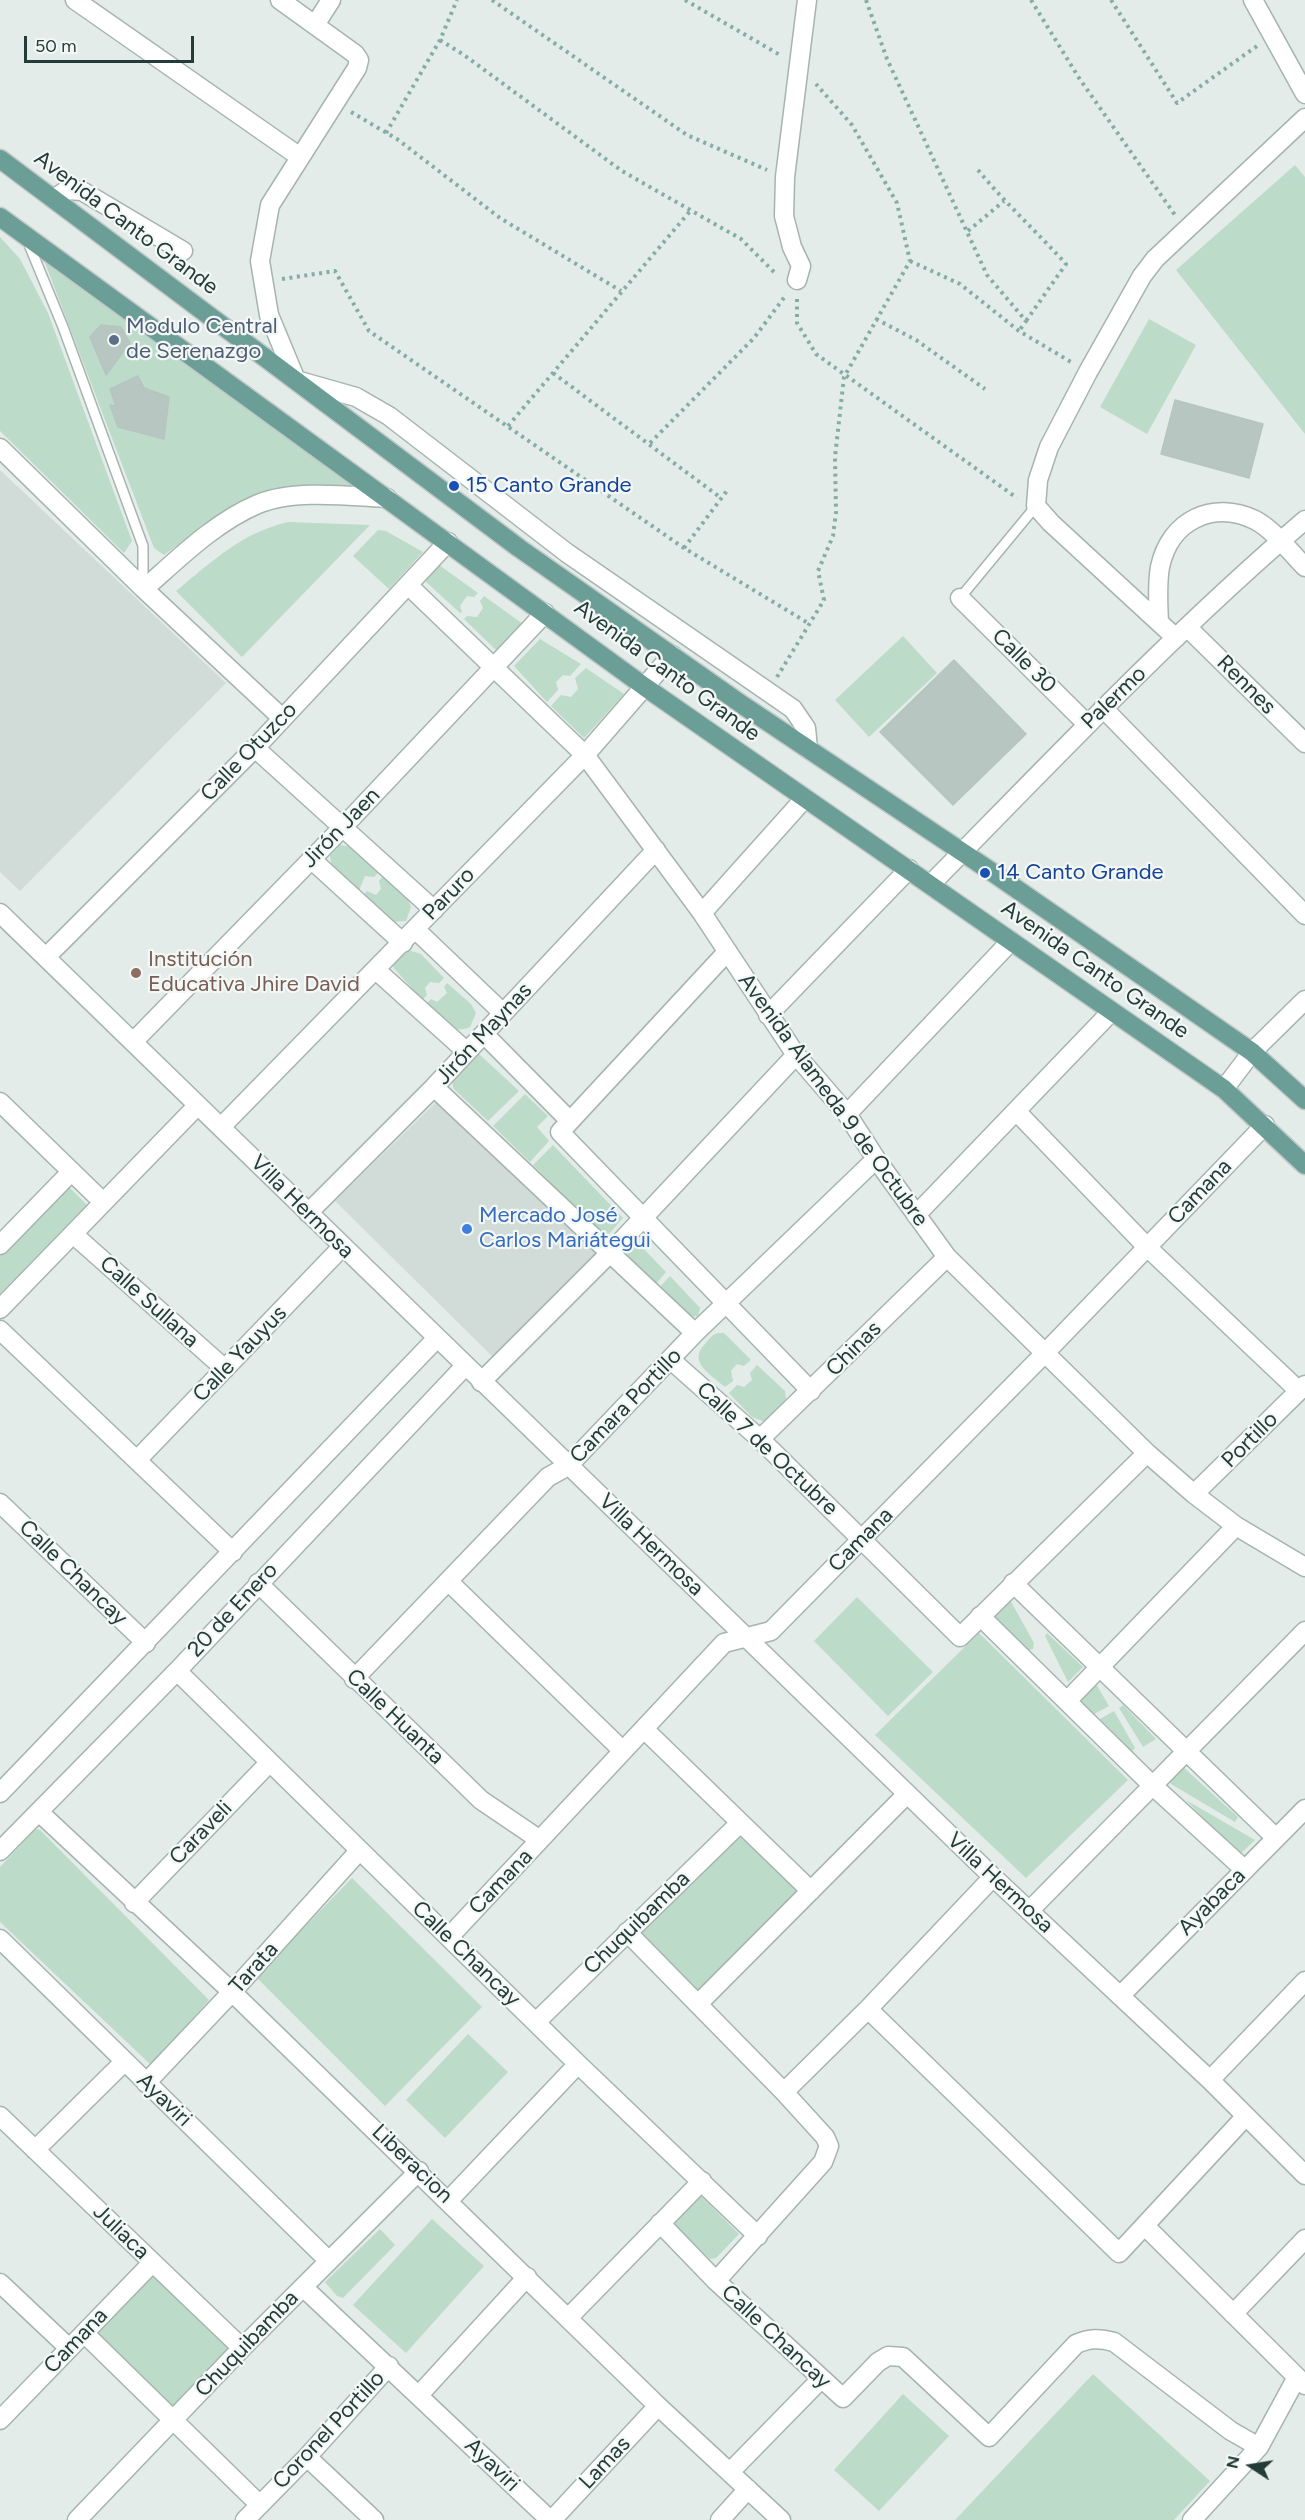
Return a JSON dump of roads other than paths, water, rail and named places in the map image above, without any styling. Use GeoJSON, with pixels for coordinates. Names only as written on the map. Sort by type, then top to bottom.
{"type":"FeatureCollection","features":[{"type":"Feature","properties":{"kind":"main road","name":"Avenida Canto Grande"},"geometry":{"type":"LineString","coordinates":[[0,159],[519,548],[672,656],[1252,1052],[1305,1100]]}},
{"type":"Feature","properties":{"kind":"main road","name":"Avenida Canto Grande"},"geometry":{"type":"LineString","coordinates":[[0,217],[645,687],[1224,1089],[1265,1125],[1305,1165]]}},
{"type":"Feature","properties":{"kind":"street"},"geometry":{"type":"LineString","coordinates":[[75,0],[300,157]]}},
{"type":"Feature","properties":{"kind":"street"},"geometry":{"type":"LineString","coordinates":[[280,0],[355,54],[359,60],[357,68],[270,205],[260,261],[269,315],[296,380],[356,397],[389,416],[567,553],[793,709],[806,728],[808,749]]}},
{"type":"Feature","properties":{"kind":"street"},"geometry":{"type":"LineString","coordinates":[[315,25],[331,0]]}},
{"type":"Feature","properties":{"kind":"street"},"geometry":{"type":"LineString","coordinates":[[797,280],[801,266],[792,247],[784,216],[785,177],[807,0]]}},
{"type":"Feature","properties":{"kind":"street"},"geometry":{"type":"LineString","coordinates":[[1252,0],[1305,94]]}},
{"type":"Feature","properties":{"kind":"street"},"geometry":{"type":"LineString","coordinates":[[1036,506],[1038,480],[1050,447],[1088,372],[1142,276],[1155,259],[1305,118]]}},
{"type":"Feature","properties":{"kind":"street"},"geometry":{"type":"LineString","coordinates":[[54,199],[67,190],[82,191],[183,251]]}},
{"type":"Feature","properties":{"kind":"street"},"geometry":{"type":"LineString","coordinates":[[0,447],[144,589],[282,718]]}},
{"type":"Feature","properties":{"kind":"street"},"geometry":{"type":"LineString","coordinates":[[144,589],[226,522],[259,503],[329,495],[387,498]]}},
{"type":"Feature","properties":{"kind":"street","name":"Rennes"},"geometry":{"type":"LineString","coordinates":[[1036,506],[1051,523],[1158,621],[1181,632],[1305,743]]}},
{"type":"Feature","properties":{"kind":"street"},"geometry":{"type":"LineString","coordinates":[[1158,621],[1161,565],[1174,536],[1190,520],[1213,511],[1236,513],[1257,521],[1305,567]]}},
{"type":"Feature","properties":{"kind":"street","name":"Palermo"},"geometry":{"type":"LineString","coordinates":[[931,884],[1103,708],[1181,632],[1305,520]]}},
{"type":"Feature","properties":{"kind":"street","name":"Calle Otuzco"},"geometry":{"type":"LineString","coordinates":[[46,957],[255,748],[448,542]]}},
{"type":"Feature","properties":{"kind":"street","name":"Avenida Alameda 9 de Octubre"},"geometry":{"type":"LineString","coordinates":[[409,586],[585,755],[702,912],[796,1055],[847,1114],[876,1160],[947,1257],[1147,1453],[1194,1494],[1236,1526],[1304,1565]]}},
{"type":"Feature","properties":{"kind":"street","name":"Calle 30"},"geometry":{"type":"LineString","coordinates":[[960,598],[1088,724]]}},
{"type":"Feature","properties":{"kind":"street","name":"Jirón Jaen"},"geometry":{"type":"LineString","coordinates":[[134,1041],[495,669],[545,613]]}},
{"type":"Feature","properties":{"kind":"street","name":"Paruro"},"geometry":{"type":"LineString","coordinates":[[221,1127],[585,755],[672,656]]}},
{"type":"Feature","properties":{"kind":"street"},"geometry":{"type":"LineString","coordinates":[[1103,708],[1305,915]]}},
{"type":"Feature","properties":{"kind":"street"},"geometry":{"type":"LineString","coordinates":[[255,748],[344,826],[434,910]]}},
{"type":"Feature","properties":{"kind":"street"},"geometry":{"type":"LineString","coordinates":[[702,912],[805,798]]}},
{"type":"Feature","properties":{"kind":"street","name":"Jirón Maynas"},"geometry":{"type":"LineString","coordinates":[[308,1214],[434,1087],[657,850]]}},
{"type":"Feature","properties":{"kind":"street"},"geometry":{"type":"LineString","coordinates":[[311,859],[403,943]]}},
{"type":"Feature","properties":{"kind":"street"},"geometry":{"type":"LineString","coordinates":[[768,1015],[909,869]]}},
{"type":"Feature","properties":{"kind":"street","name":"Villa Hermosa"},"geometry":{"type":"LineString","coordinates":[[3,922],[46,957],[134,1041],[308,1214],[993,1877],[1246,2116],[1302,2165]]}},
{"type":"Feature","properties":{"kind":"street"},"geometry":{"type":"LineString","coordinates":[[416,930],[503,1013]]}},
{"type":"Feature","properties":{"kind":"street"},"geometry":{"type":"LineString","coordinates":[[847,1114],[1011,941]]}},
{"type":"Feature","properties":{"kind":"street"},"geometry":{"type":"LineString","coordinates":[[727,952],[560,1132],[811,1391]]}},
{"type":"Feature","properties":{"kind":"street"},"geometry":{"type":"LineString","coordinates":[[376,970],[467,1052]]}},
{"type":"Feature","properties":{"kind":"street"},"geometry":{"type":"LineString","coordinates":[[1224,1089],[1252,1052],[1305,1000]]}},
{"type":"Feature","properties":{"kind":"street"},"geometry":{"type":"LineString","coordinates":[[916,1215],[1111,1012]]}},
{"type":"Feature","properties":{"kind":"street"},"geometry":{"type":"LineString","coordinates":[[484,1034],[570,1121]]}},
{"type":"Feature","properties":{"kind":"street"},"geometry":{"type":"LineString","coordinates":[[481,1382],[611,1252],[796,1055]]}},
{"type":"Feature","properties":{"kind":"street"},"geometry":{"type":"LineString","coordinates":[[434,1087],[611,1252],[695,1334]]}},
{"type":"Feature","properties":{"kind":"street"},"geometry":{"type":"LineString","coordinates":[[0,1102],[103,1202]]}},
{"type":"Feature","properties":{"kind":"street"},"geometry":{"type":"LineString","coordinates":[[0,1309],[198,1105]]}},
{"type":"Feature","properties":{"kind":"street"},"geometry":{"type":"LineString","coordinates":[[1016,1111],[1147,1247],[1302,1388]]}},
{"type":"Feature","properties":{"kind":"street","name":"Camana"},"geometry":{"type":"LineString","coordinates":[[449,1937],[723,1643],[771,1632],[1046,1353],[1265,1125]]}},
{"type":"Feature","properties":{"kind":"street","name":"Camara Portillo"},"geometry":{"type":"LineString","coordinates":[[354,1679],[548,1477],[568,1466],[695,1334],[876,1160]]}},
{"type":"Feature","properties":{"kind":"street"},"geometry":{"type":"LineString","coordinates":[[0,1245],[71,1172]]}},
{"type":"Feature","properties":{"kind":"street","name":"Calle Sullana"},"geometry":{"type":"LineString","coordinates":[[73,1234],[225,1369]]}},
{"type":"Feature","properties":{"kind":"street","name":"Calle Yauyus"},"geometry":{"type":"LineString","coordinates":[[137,1460],[342,1247]]}},
{"type":"Feature","properties":{"kind":"street","name":"Chinas"},"geometry":{"type":"LineString","coordinates":[[760,1439],[947,1257]]}},
{"type":"Feature","properties":{"kind":"street"},"geometry":{"type":"LineString","coordinates":[[0,1330],[233,1552]]}},
{"type":"Feature","properties":{"kind":"street","name":"20 de Enero"},"geometry":{"type":"LineString","coordinates":[[0,1793],[437,1338]]}},
{"type":"Feature","properties":{"kind":"street","name":"Calle 7 de Octubre"},"geometry":{"type":"LineString","coordinates":[[671,1360],[760,1439],[960,1637],[980,1617]]}},
{"type":"Feature","properties":{"kind":"street","name":"20 de Enero"},"geometry":{"type":"LineString","coordinates":[[0,1851],[177,1671],[465,1366]]}},
{"type":"Feature","properties":{"kind":"street","name":"Portillo"},"geometry":{"type":"LineString","coordinates":[[1194,1494],[1302,1388]]}},
{"type":"Feature","properties":{"kind":"street"},"geometry":{"type":"LineString","coordinates":[[1147,1453],[980,1617],[1152,1785],[1245,1870]]}},
{"type":"Feature","properties":{"kind":"street","name":"Calle Chancay"},"geometry":{"type":"LineString","coordinates":[[0,1503],[146,1643]]}},
{"type":"Feature","properties":{"kind":"street"},"geometry":{"type":"LineString","coordinates":[[1067,1701],[1236,1526]]}},
{"type":"Feature","properties":{"kind":"street"},"geometry":{"type":"LineString","coordinates":[[448,1581],[622,1750]]}},
{"type":"Feature","properties":{"kind":"street","name":"Calle Huanta"},"geometry":{"type":"LineString","coordinates":[[258,1583],[354,1679],[482,1800],[540,1840]]}},
{"type":"Feature","properties":{"kind":"street"},"geometry":{"type":"LineString","coordinates":[[1013,1583],[1276,1839]]}},
{"type":"Feature","properties":{"kind":"street"},"geometry":{"type":"LineString","coordinates":[[1029,1911],[1305,1631]]}},
{"type":"Feature","properties":{"kind":"street","name":"Calle Chancay"},"geometry":{"type":"LineString","coordinates":[[177,1671],[578,2064],[758,2235]]}},
{"type":"Feature","properties":{"kind":"street"},"geometry":{"type":"LineString","coordinates":[[644,1729],[739,1824],[811,1891]]}},
{"type":"Feature","properties":{"kind":"street","name":"Caraveli"},"geometry":{"type":"LineString","coordinates":[[134,1903],[269,1763]]}},
{"type":"Feature","properties":{"kind":"street"},"geometry":{"type":"LineString","coordinates":[[699,2003],[907,1794]]}},
{"type":"Feature","properties":{"kind":"street","name":"Ayabaca"},"geometry":{"type":"LineString","coordinates":[[1120,1996],[1305,1810]]}},
{"type":"Feature","properties":{"kind":"street","name":"Liberacion"},"geometry":{"type":"LineString","coordinates":[[39,1812],[232,1992],[449,2200],[658,2406],[781,2520]]}},
{"type":"Feature","properties":{"kind":"street","name":"Chuquibamba"},"geometry":{"type":"LineString","coordinates":[[536,2022],[739,1824]]}},
{"type":"Feature","properties":{"kind":"street","name":"Tarata"},"geometry":{"type":"LineString","coordinates":[[146,2083],[232,1992],[359,1851]]}},
{"type":"Feature","properties":{"kind":"street"},"geometry":{"type":"LineString","coordinates":[[784,2092],[868,2009],[993,1877]]}},
{"type":"Feature","properties":{"kind":"street"},"geometry":{"type":"LineString","coordinates":[[627,1932],[784,2092],[825,2136],[830,2146],[823,2162],[716,2281]]}},
{"type":"Feature","properties":{"kind":"street","name":"Ayaviri"},"geometry":{"type":"LineString","coordinates":[[0,1939],[329,2261]]}},
{"type":"Feature","properties":{"kind":"street"},"geometry":{"type":"LineString","coordinates":[[1210,2080],[1305,1981]]}},
{"type":"Feature","properties":{"kind":"street"},"geometry":{"type":"LineString","coordinates":[[868,2009],[1119,2253],[1246,2116]]}},
{"type":"Feature","properties":{"kind":"street"},"geometry":{"type":"LineString","coordinates":[[35,2150],[124,2062]]}},
{"type":"Feature","properties":{"kind":"street"},"geometry":{"type":"LineString","coordinates":[[449,2200],[578,2064]]}},
{"type":"Feature","properties":{"kind":"street","name":"Juliaca"},"geometry":{"type":"LineString","coordinates":[[0,2116],[242,2348]]}},
{"type":"Feature","properties":{"kind":"street","name":"Chuquibamba"},"geometry":{"type":"LineString","coordinates":[[77,2520],[242,2348],[419,2171]]}},
{"type":"Feature","properties":{"kind":"street"},"geometry":{"type":"LineString","coordinates":[[569,2317],[702,2181]]}},
{"type":"Feature","properties":{"kind":"street","name":"Calle Chancay"},"geometry":{"type":"LineString","coordinates":[[660,2223],[716,2281],[843,2398],[878,2362],[888,2356],[903,2357],[989,2437],[1076,2344],[1087,2339],[1100,2338],[1114,2342],[1231,2431],[1259,2447]]}},
{"type":"Feature","properties":{"kind":"street"},"geometry":{"type":"LineString","coordinates":[[1145,2226],[1301,2381],[1259,2447],[1192,2520]]}},
{"type":"Feature","properties":{"kind":"street"},"geometry":{"type":"LineString","coordinates":[[1233,2314],[1305,2239]]}},
{"type":"Feature","properties":{"kind":"street","name":"Camana"},"geometry":{"type":"LineString","coordinates":[[0,2420],[152,2263]]}},
{"type":"Feature","properties":{"kind":"street","name":"Coronel Portillo"},"geometry":{"type":"LineString","coordinates":[[419,2395],[527,2277]]}},
{"type":"Feature","properties":{"kind":"street"},"geometry":{"type":"LineString","coordinates":[[0,2283],[69,2348]]}},
{"type":"Feature","properties":{"kind":"street","name":"Ayaviri"},"geometry":{"type":"LineString","coordinates":[[303,2287],[551,2520]]}},
{"type":"Feature","properties":{"kind":"street"},"geometry":{"type":"LineString","coordinates":[[84,2333],[260,2505]]}},
{"type":"Feature","properties":{"kind":"street","name":"Coronel Portillo"},"geometry":{"type":"LineString","coordinates":[[245,2520],[307,2457],[389,2366]]}},
{"type":"Feature","properties":{"kind":"street"},"geometry":{"type":"LineString","coordinates":[[730,2472],[821,2379]]}},
{"type":"Feature","properties":{"kind":"street","name":"Lamas"},"geometry":{"type":"LineString","coordinates":[[551,2520],[658,2406]]}},
{"type":"Feature","properties":{"kind":"street"},"geometry":{"type":"LineString","coordinates":[[307,2457],[374,2520]]}},
{"type":"Feature","properties":{"kind":"street"},"geometry":{"type":"LineString","coordinates":[[720,2520],[748,2489]]}},
{"type":"Feature","properties":{"kind":"lane"},"geometry":{"type":"LineString","coordinates":[[30,239],[30,247],[63,327],[143,546],[144,589]]}},
{"type":"Feature","properties":{"kind":"lane"},"geometry":{"type":"LineString","coordinates":[[960,598],[1036,506]]}},
{"type":"Feature","properties":{"kind":"place","name":"Modulo Central de Serenazgo"},"geometry":{"type":"Point","coordinates":[114,340]}},
{"type":"Feature","properties":{"kind":"place","name":"15 Canto Grande"},"geometry":{"type":"Point","coordinates":[454,486]}},
{"type":"Feature","properties":{"kind":"place","name":"14 Canto Grande"},"geometry":{"type":"Point","coordinates":[985,873]}},
{"type":"Feature","properties":{"kind":"place","name":"Institución Educativa Jhire David"},"geometry":{"type":"Point","coordinates":[136,973]}},
{"type":"Feature","properties":{"kind":"place","name":"Mercado José Carlos Mariátegui"},"geometry":{"type":"Point","coordinates":[467,1229]}}]}
